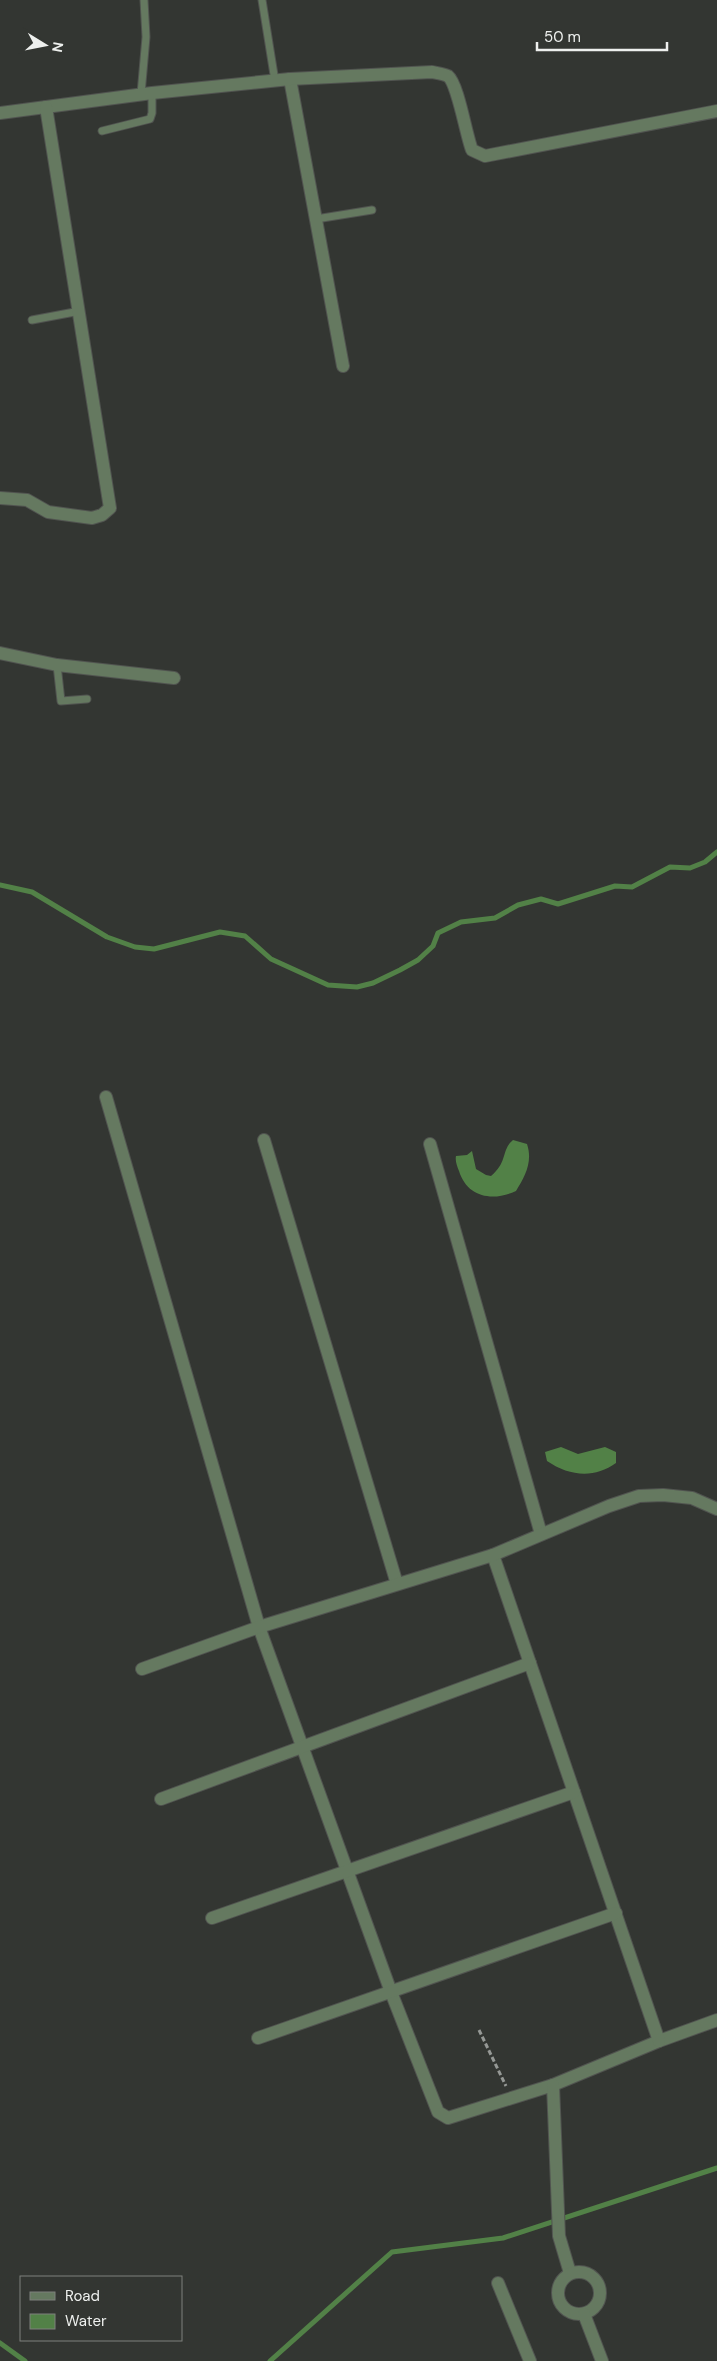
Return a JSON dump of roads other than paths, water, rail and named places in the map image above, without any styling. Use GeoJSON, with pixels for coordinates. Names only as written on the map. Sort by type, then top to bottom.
{"type":"FeatureCollection","features":[{"type":"Feature","properties":{"kind":"street"},"geometry":{"type":"LineString","coordinates":[[0,113],[147,93],[290,79],[432,72],[448,76],[456,88],[472,150],[485,156],[717,111]]}},
{"type":"Feature","properties":{"kind":"street"},"geometry":{"type":"LineString","coordinates":[[290,79],[343,366]]}},
{"type":"Feature","properties":{"kind":"street"},"geometry":{"type":"LineString","coordinates":[[0,498],[27,500],[48,512],[92,518],[102,515],[110,508],[46,107]]}},
{"type":"Feature","properties":{"kind":"street"},"geometry":{"type":"LineString","coordinates":[[0,653],[57,666],[174,678]]}},
{"type":"Feature","properties":{"kind":"street"},"geometry":{"type":"LineString","coordinates":[[106,1097],[259,1627],[391,1992],[438,2112],[442,2117],[448,2118],[553,2085],[659,2041],[717,2020]]}},
{"type":"Feature","properties":{"kind":"street"},"geometry":{"type":"LineString","coordinates":[[264,1140],[397,1584]]}},
{"type":"Feature","properties":{"kind":"street"},"geometry":{"type":"LineString","coordinates":[[430,1144],[542,1534]]}},
{"type":"Feature","properties":{"kind":"street"},"geometry":{"type":"LineString","coordinates":[[142,1669],[259,1627],[493,1554],[609,1506],[640,1496],[663,1495],[692,1498],[717,1509]]}},
{"type":"Feature","properties":{"kind":"street"},"geometry":{"type":"LineString","coordinates":[[493,1554],[659,2041]]}},
{"type":"Feature","properties":{"kind":"street"},"geometry":{"type":"LineString","coordinates":[[161,1800],[530,1663]]}},
{"type":"Feature","properties":{"kind":"street"},"geometry":{"type":"LineString","coordinates":[[212,1918],[574,1792]]}},
{"type":"Feature","properties":{"kind":"street"},"geometry":{"type":"LineString","coordinates":[[258,2038],[616,1913]]}},
{"type":"Feature","properties":{"kind":"street"},"geometry":{"type":"LineString","coordinates":[[553,2085],[559,2236],[570,2273]]}},
{"type":"Feature","properties":{"kind":"street"},"geometry":{"type":"LineString","coordinates":[[584,2272],[590,2275],[599,2286],[600,2293],[596,2306],[584,2314],[570,2313],[560,2304],[558,2297],[560,2283],[570,2273],[584,2272]]}},
{"type":"Feature","properties":{"kind":"street"},"geometry":{"type":"LineString","coordinates":[[498,2284],[530,2361]]}},
{"type":"Feature","properties":{"kind":"street"},"geometry":{"type":"LineString","coordinates":[[584,2314],[602,2361]]}},
{"type":"Feature","properties":{"kind":"lane"},"geometry":{"type":"LineString","coordinates":[[102,131],[150,119],[152,114],[147,93],[144,0]]}},
{"type":"Feature","properties":{"kind":"lane"},"geometry":{"type":"LineString","coordinates":[[262,0],[275,81]]}},
{"type":"Feature","properties":{"kind":"lane"},"geometry":{"type":"LineString","coordinates":[[316,219],[372,210]]}},
{"type":"Feature","properties":{"kind":"lane"},"geometry":{"type":"LineString","coordinates":[[32,320],[80,311]]}},
{"type":"Feature","properties":{"kind":"lane"},"geometry":{"type":"LineString","coordinates":[[57,666],[61,701],[88,699]]}},
{"type":"Feature","properties":{"kind":"water"},"geometry":{"type":"Polygon","coordinates":[[[513,1140],[527,1144],[529,1151],[529,1163],[516,1191],[498,1196],[490,1196],[474,1192],[468,1187],[458,1169],[456,1156],[467,1155],[472,1151],[476,1169],[491,1176],[500,1166],[509,1144],[513,1140]]]}},
{"type":"Feature","properties":{"kind":"water"},"geometry":{"type":"Polygon","coordinates":[[[561,1447],[578,1454],[605,1447],[616,1452],[616,1463],[599,1472],[582,1474],[564,1470],[547,1461],[545,1452],[561,1447]]]}},
{"type":"Feature","properties":{"kind":"waterway"},"geometry":{"type":"LineString","coordinates":[[0,885],[32,892],[107,937],[135,947],[154,949],[220,932],[245,936],[271,959],[328,985],[357,987],[373,983],[418,960],[433,946],[438,933],[461,922],[495,918],[518,905],[541,899],[558,904],[615,886],[632,887],[670,867],[690,868],[705,862],[717,852]]}},
{"type":"Feature","properties":{"kind":"waterway"},"geometry":{"type":"LineString","coordinates":[[270,2361],[392,2252],[503,2238],[717,2168]]}},
{"type":"Feature","properties":{"kind":"waterway"},"geometry":{"type":"LineString","coordinates":[[0,2343],[25,2361]]}}]}
